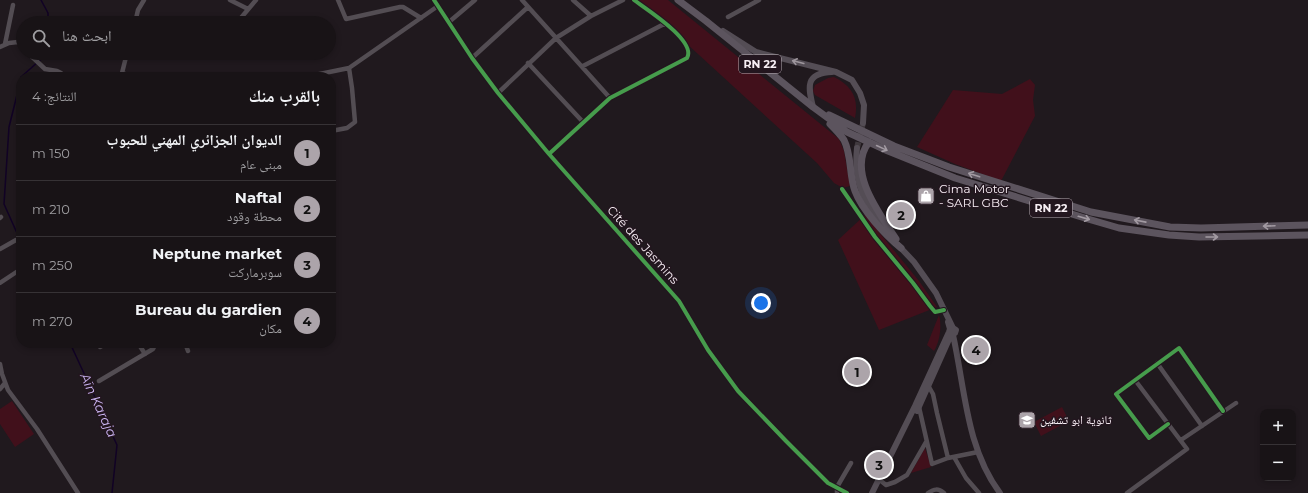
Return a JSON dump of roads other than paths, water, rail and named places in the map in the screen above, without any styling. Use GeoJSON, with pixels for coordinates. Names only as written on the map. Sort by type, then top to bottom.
{"type":"FeatureCollection","features":[{"type":"Feature","properties":{"kind":"main road","name":"RN 22"},"geometry":{"type":"LineString","coordinates":[[678,0],[813,107],[847,132],[888,151],[955,178],[1088,220],[1119,228],[1199,237],[1308,235]]}},
{"type":"Feature","properties":{"kind":"main road"},"geometry":{"type":"LineString","coordinates":[[706,21],[756,52],[836,72],[852,80],[860,93],[864,105],[863,123]]}},
{"type":"Feature","properties":{"kind":"main road"},"geometry":{"type":"LineString","coordinates":[[836,72],[820,74],[812,80],[809,91],[813,107],[844,140],[848,151],[854,189],[862,205],[891,240],[901,248]]}},
{"type":"Feature","properties":{"kind":"main road","name":"RN 22"},"geometry":{"type":"LineString","coordinates":[[813,107],[894,146],[949,167],[1091,212],[1170,227],[1200,228],[1308,225]]}},
{"type":"Feature","properties":{"kind":"main road"},"geometry":{"type":"LineString","coordinates":[[869,142],[864,149],[861,162],[866,187],[871,200],[901,248]]}},
{"type":"Feature","properties":{"kind":"main road"},"geometry":{"type":"LineString","coordinates":[[857,148],[857,177],[864,197],[874,213],[927,280],[936,293],[944,310],[951,332],[969,418],[978,452],[994,486],[1000,493]]}},
{"type":"Feature","properties":{"kind":"main road"},"geometry":{"type":"LineString","coordinates":[[1278,236],[1308,238]]}},
{"type":"Feature","properties":{"kind":"main road"},"geometry":{"type":"LineString","coordinates":[[877,493],[929,387],[951,332]]}},
{"type":"Feature","properties":{"kind":"main road"},"geometry":{"type":"LineString","coordinates":[[872,493],[951,332]]}},
{"type":"Feature","properties":{"kind":"street"},"geometry":{"type":"LineString","coordinates":[[137,16],[138,10],[144,0]]}},
{"type":"Feature","properties":{"kind":"street"},"geometry":{"type":"LineString","coordinates":[[230,0],[248,9]]}},
{"type":"Feature","properties":{"kind":"street"},"geometry":{"type":"LineString","coordinates":[[242,16],[256,0]]}},
{"type":"Feature","properties":{"kind":"street"},"geometry":{"type":"LineString","coordinates":[[338,0],[346,19],[400,6],[421,18]]}},
{"type":"Feature","properties":{"kind":"street","name":"Cité des Jasmins"},"geometry":{"type":"LineString","coordinates":[[434,0],[472,58],[498,93],[549,154],[679,301],[708,350],[738,391],[828,483],[847,493]]}},
{"type":"Feature","properties":{"kind":"street"},"geometry":{"type":"LineString","coordinates":[[449,22],[475,0]]}},
{"type":"Feature","properties":{"kind":"street"},"geometry":{"type":"LineString","coordinates":[[522,0],[610,98]]}},
{"type":"Feature","properties":{"kind":"street"},"geometry":{"type":"LineString","coordinates":[[573,0],[591,16]]}},
{"type":"Feature","properties":{"kind":"street"},"geometry":{"type":"LineString","coordinates":[[498,93],[556,38],[591,16],[623,0]]}},
{"type":"Feature","properties":{"kind":"street"},"geometry":{"type":"LineString","coordinates":[[549,154],[610,98],[687,58],[688,52],[682,38],[666,23],[634,0]]}},
{"type":"Feature","properties":{"kind":"street"},"geometry":{"type":"LineString","coordinates":[[728,17],[759,0]]}},
{"type":"Feature","properties":{"kind":"street"},"geometry":{"type":"LineString","coordinates":[[5,44],[13,5]]}},
{"type":"Feature","properties":{"kind":"street"},"geometry":{"type":"LineString","coordinates":[[334,72],[349,68],[438,6]]}},
{"type":"Feature","properties":{"kind":"street"},"geometry":{"type":"LineString","coordinates":[[472,58],[528,7]]}},
{"type":"Feature","properties":{"kind":"street"},"geometry":{"type":"LineString","coordinates":[[582,66],[666,23]]}},
{"type":"Feature","properties":{"kind":"street"},"geometry":{"type":"LineString","coordinates":[[0,47],[5,44],[16,42]]}},
{"type":"Feature","properties":{"kind":"street"},"geometry":{"type":"LineString","coordinates":[[35,60],[45,69],[58,72]]}},
{"type":"Feature","properties":{"kind":"street"},"geometry":{"type":"LineString","coordinates":[[123,72],[125,60]]}},
{"type":"Feature","properties":{"kind":"street"},"geometry":{"type":"LineString","coordinates":[[528,63],[583,122]]}},
{"type":"Feature","properties":{"kind":"street"},"geometry":{"type":"LineString","coordinates":[[336,130],[347,128],[355,122],[349,68]]}},
{"type":"Feature","properties":{"kind":"street"},"geometry":{"type":"LineString","coordinates":[[842,189],[875,237],[935,312],[944,310]]}},
{"type":"Feature","properties":{"kind":"street"},"geometry":{"type":"LineString","coordinates":[[0,249],[16,240]]}},
{"type":"Feature","properties":{"kind":"street"},"geometry":{"type":"LineString","coordinates":[[0,282],[16,272]]}},
{"type":"Feature","properties":{"kind":"street"},"geometry":{"type":"LineString","coordinates":[[141,348],[145,354]]}},
{"type":"Feature","properties":{"kind":"street"},"geometry":{"type":"LineString","coordinates":[[99,381],[154,348]]}},
{"type":"Feature","properties":{"kind":"street"},"geometry":{"type":"LineString","coordinates":[[1168,424],[1149,438],[1116,394],[1179,348],[1223,411]]}},
{"type":"Feature","properties":{"kind":"street"},"geometry":{"type":"LineString","coordinates":[[1157,363],[1202,426]]}},
{"type":"Feature","properties":{"kind":"street"},"geometry":{"type":"LineString","coordinates":[[0,364],[8,390],[37,430],[78,493]]}},
{"type":"Feature","properties":{"kind":"street"},"geometry":{"type":"LineString","coordinates":[[1127,493],[1187,449],[1135,380]]}},
{"type":"Feature","properties":{"kind":"street"},"geometry":{"type":"LineString","coordinates":[[0,389],[5,383]]}},
{"type":"Feature","properties":{"kind":"street"},"geometry":{"type":"LineString","coordinates":[[929,387],[933,394],[948,458]]}},
{"type":"Feature","properties":{"kind":"street"},"geometry":{"type":"LineString","coordinates":[[1181,440],[1236,403]]}},
{"type":"Feature","properties":{"kind":"street"},"geometry":{"type":"LineString","coordinates":[[919,407],[932,464],[948,458],[978,452]]}},
{"type":"Feature","properties":{"kind":"street"},"geometry":{"type":"LineString","coordinates":[[882,481],[886,485],[907,475],[926,442]]}},
{"type":"Feature","properties":{"kind":"street"},"geometry":{"type":"LineString","coordinates":[[954,457],[966,478],[979,493]]}},
{"type":"Feature","properties":{"kind":"street"},"geometry":{"type":"LineString","coordinates":[[837,493],[837,487],[851,463]]}},
{"type":"Feature","properties":{"kind":"street"},"geometry":{"type":"LineString","coordinates":[[928,493],[937,489],[944,493]]}},
{"type":"Feature","properties":{"kind":"waterway","name":"Aïn Karaja"},"geometry":{"type":"LineString","coordinates":[[41,0],[48,13],[48,16]]}},
{"type":"Feature","properties":{"kind":"waterway","name":"Aïn Karaja"},"geometry":{"type":"LineString","coordinates":[[27,72],[40,60]]}},
{"type":"Feature","properties":{"kind":"waterway","name":"Aïn Karaja"},"geometry":{"type":"LineString","coordinates":[[16,99],[9,127],[4,204],[16,231]]}},
{"type":"Feature","properties":{"kind":"waterway","name":"Aïn Karaja"},"geometry":{"type":"LineString","coordinates":[[72,348],[117,445],[112,493]]}},
{"type":"Feature","properties":{"kind":"tunnel"},"geometry":{"type":"LineString","coordinates":[[857,148],[863,123]]}},
{"type":"Feature","properties":{"kind":"place","name":"Cima Motor - SARL GBC"},"geometry":{"type":"Point","coordinates":[926,196]}},
{"type":"Feature","properties":{"kind":"place","name":"Naftal"},"geometry":{"type":"Point","coordinates":[901,215]}},
{"type":"Feature","properties":{"kind":"place","name":"Bureau du gardien"},"geometry":{"type":"Point","coordinates":[976,350]}},
{"type":"Feature","properties":{"kind":"place","name":"الديوان الجزائري المهني للحبوب"},"geometry":{"type":"Point","coordinates":[857,372]}},
{"type":"Feature","properties":{"kind":"place","name":"ثانوية ابو تشفين"},"geometry":{"type":"Point","coordinates":[1027,420]}},
{"type":"Feature","properties":{"kind":"place","name":"Neptune market"},"geometry":{"type":"Point","coordinates":[879,465]}}]}
